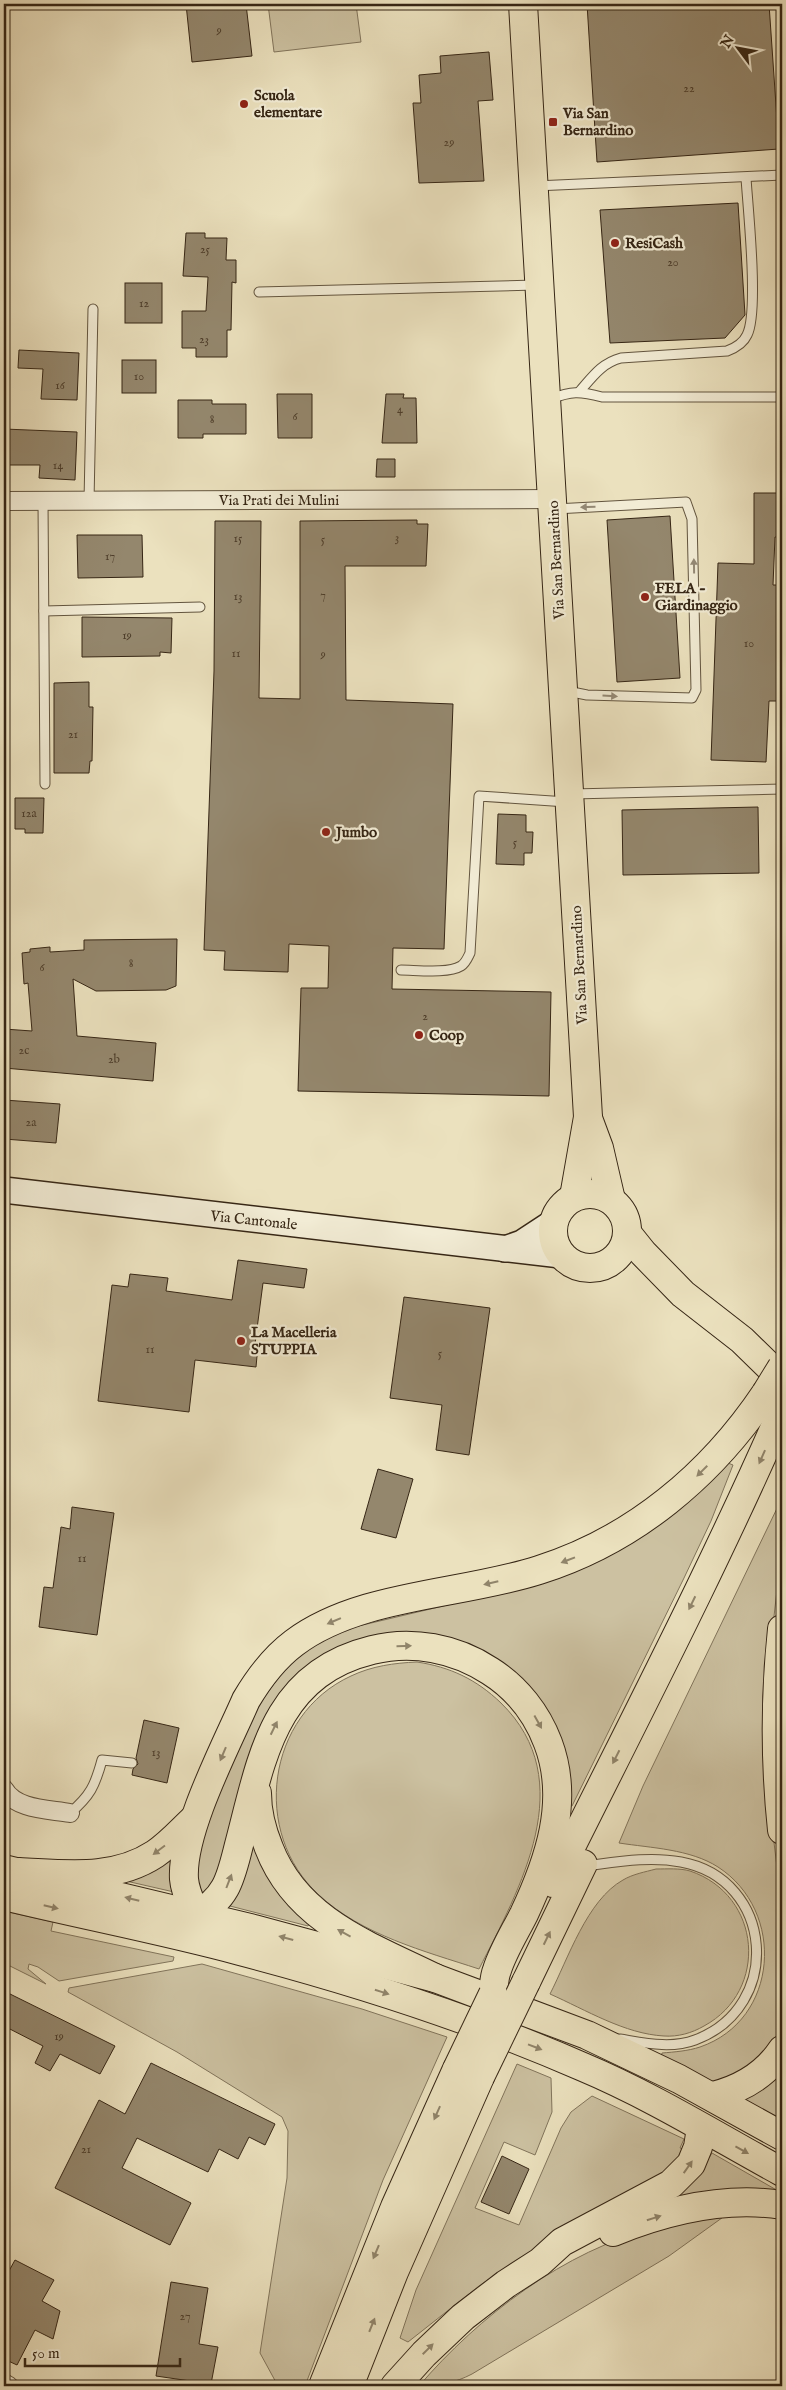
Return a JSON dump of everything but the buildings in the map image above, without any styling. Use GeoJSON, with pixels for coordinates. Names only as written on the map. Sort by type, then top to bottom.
{"type":"FeatureCollection","features":[{"type":"Feature","properties":{"kind":"main road","name":"Via San Bernardino"},"geometry":{"type":"LineString","coordinates":[[523,4],[588,1117],[574,1197]]}},
{"type":"Feature","properties":{"kind":"main road","name":"Via San Bernardino"},"geometry":{"type":"LineString","coordinates":[[588,1117],[599,1148],[611,1200]]}},
{"type":"Feature","properties":{"kind":"main road"},"geometry":{"type":"LineString","coordinates":[[586,1194],[599,1195],[611,1200],[620,1209],[626,1220],[627,1233],[625,1244],[619,1255],[601,1267],[590,1269],[568,1262],[560,1255],[553,1239],[554,1222],[561,1207],[574,1197],[586,1194]]}},
{"type":"Feature","properties":{"kind":"main road"},"geometry":{"type":"LineString","coordinates":[[627,1233],[643,1253],[683,1294],[742,1340],[778,1399]]}},
{"type":"Feature","properties":{"kind":"main road"},"geometry":{"type":"LineString","coordinates":[[611,1262],[683,1294]]}},
{"type":"Feature","properties":{"kind":"main road"},"geometry":{"type":"LineString","coordinates":[[506,1980],[738,1508],[778,1399],[782,1367]]}},
{"type":"Feature","properties":{"kind":"main road"},"geometry":{"type":"LineString","coordinates":[[238,1950],[212,1934],[196,1915],[186,1893],[184,1869],[196,1818],[246,1700],[266,1669],[293,1643],[308,1633],[346,1616],[538,1571],[597,1548],[645,1519],[700,1473],[742,1426],[778,1399]]}},
{"type":"Feature","properties":{"kind":"main road"},"geometry":{"type":"LineString","coordinates":[[506,1980],[581,1867],[670,1690],[782,1456]]}},
{"type":"Feature","properties":{"kind":"main road"},"geometry":{"type":"LineString","coordinates":[[782,1629],[778,1700],[782,1830]]}},
{"type":"Feature","properties":{"kind":"main road"},"geometry":{"type":"LineString","coordinates":[[164,1933],[216,1902],[230,1879],[258,1774],[272,1731],[292,1699],[326,1669],[360,1653],[400,1646],[440,1649],[474,1661],[506,1682],[530,1708],[546,1738],[556,1772],[557,1812],[550,1849],[506,1980],[468,2073],[394,2272],[340,2376]]}},
{"type":"Feature","properties":{"kind":"main road"},"geometry":{"type":"LineString","coordinates":[[258,1774],[257,1797],[264,1838],[278,1870],[300,1899],[323,1919],[340,1930],[435,1978]]}},
{"type":"Feature","properties":{"kind":"main road"},"geometry":{"type":"LineString","coordinates":[[12,1870],[89,1874],[118,1870],[156,1854],[196,1818]]}},
{"type":"Feature","properties":{"kind":"main road"},"geometry":{"type":"LineString","coordinates":[[12,1870],[196,1915],[435,1978],[587,2035],[782,2136]]}},
{"type":"Feature","properties":{"kind":"main road"},"geometry":{"type":"LineString","coordinates":[[4,1896],[238,1950],[336,1977],[413,2002],[583,2066],[642,2094],[782,2172]]}},
{"type":"Feature","properties":{"kind":"main road"},"geometry":{"type":"LineString","coordinates":[[642,2094],[674,2100],[696,2092],[752,2080],[768,2068],[782,2050]]}},
{"type":"Feature","properties":{"kind":"main road"},"geometry":{"type":"LineString","coordinates":[[396,2386],[424,2354],[464,2316],[506,2284],[540,2262],[562,2242],[671,2184],[691,2164],[698,2147],[701,2128],[696,2092]]}},
{"type":"Feature","properties":{"kind":"main road"},"geometry":{"type":"LineString","coordinates":[[540,2262],[658,2216],[712,2204],[752,2201],[782,2205]]}},
{"type":"Feature","properties":{"kind":"street","name":"Via Prati dei Mulini"},"geometry":{"type":"LineString","coordinates":[[4,502],[553,504]]}},
{"type":"Feature","properties":{"kind":"street","name":"Via Cantonale"},"geometry":{"type":"LineString","coordinates":[[4,1190],[560,1255]]}},
{"type":"Feature","properties":{"kind":"street"},"geometry":{"type":"LineString","coordinates":[[505,1249],[522,1243],[554,1222]]}},
{"type":"Feature","properties":{"kind":"street"},"geometry":{"type":"LineString","coordinates":[[4,1789],[8,1796],[19,1804],[70,1813]]}},
{"type":"Feature","properties":{"kind":"street"},"geometry":{"type":"LineString","coordinates":[[4,2383],[9,2386]]}},
{"type":"Feature","properties":{"kind":"lane"},"geometry":{"type":"LineString","coordinates":[[533,186],[782,175]]}},
{"type":"Feature","properties":{"kind":"lane"},"geometry":{"type":"LineString","coordinates":[[580,391],[599,368],[612,360],[726,352],[735,348],[747,337],[753,308],[746,178]]}},
{"type":"Feature","properties":{"kind":"lane"},"geometry":{"type":"LineString","coordinates":[[259,292],[539,285]]}},
{"type":"Feature","properties":{"kind":"lane"},"geometry":{"type":"LineString","coordinates":[[89,501],[94,309]]}},
{"type":"Feature","properties":{"kind":"lane"},"geometry":{"type":"LineString","coordinates":[[547,400],[568,392],[580,391],[602,397],[782,397]]}},
{"type":"Feature","properties":{"kind":"lane"},"geometry":{"type":"LineString","coordinates":[[43,501],[45,784]]}},
{"type":"Feature","properties":{"kind":"lane"},"geometry":{"type":"LineString","coordinates":[[553,504],[686,502],[692,519],[696,690],[692,698],[587,695],[562,690]]}},
{"type":"Feature","properties":{"kind":"lane"},"geometry":{"type":"LineString","coordinates":[[44,611],[200,607]]}},
{"type":"Feature","properties":{"kind":"lane"},"geometry":{"type":"LineString","coordinates":[[402,970],[451,969],[461,966],[467,960],[470,952],[479,796],[569,798],[782,789]]}},
{"type":"Feature","properties":{"kind":"lane"},"geometry":{"type":"LineString","coordinates":[[70,1813],[86,1799],[96,1782],[102,1760],[132,1763]]}},
{"type":"Feature","properties":{"kind":"lane"},"geometry":{"type":"LineString","coordinates":[[581,1867],[635,1859],[662,1860],[681,1862],[710,1873],[730,1887],[745,1906],[752,1922],[758,1954],[755,1974],[739,2008],[726,2022],[712,2032],[694,2040],[660,2045],[587,2035]]}},
{"type":"Feature","properties":{"kind":"shaded area"},"geometry":{"type":"Polygon","coordinates":[[[268,4],[356,4],[361,42],[274,52],[268,4]]]}},
{"type":"Feature","properties":{"kind":"shaded area"},"geometry":{"type":"Polygon","coordinates":[[[728,1463],[733,1465],[711,1521],[572,1806],[567,1806],[567,1778],[468,1648],[306,1672],[224,1871],[206,1899],[194,1883],[201,1839],[237,1750],[258,1705],[289,1664],[323,1639],[350,1628],[515,1589],[728,1463]]]}},
{"type":"Feature","properties":{"kind":"shaded area"},"geometry":{"type":"Polygon","coordinates":[[[782,1498],[782,1546],[768,1669],[770,1810],[782,1908],[782,2026],[771,2046],[748,2070],[715,2084],[661,2057],[662,2053],[700,2047],[726,2033],[746,2014],[758,1990],[764,1963],[763,1936],[755,1910],[740,1886],[718,1867],[707,1861],[670,1850],[619,1843],[643,1786],[782,1498]]]}},
{"type":"Feature","properties":{"kind":"shaded area"},"geometry":{"type":"Polygon","coordinates":[[[417,1662],[441,1667],[462,1675],[492,1695],[501,1703],[525,1734],[537,1766],[540,1800],[535,1835],[525,1870],[511,1904],[479,1969],[394,1940],[354,1921],[319,1895],[297,1869],[283,1840],[277,1809],[278,1777],[286,1746],[301,1718],[322,1694],[351,1676],[375,1667],[417,1662]]]}},
{"type":"Feature","properties":{"kind":"shaded area"},"geometry":{"type":"Polygon","coordinates":[[[252,1836],[310,1923],[308,1926],[230,1906],[228,1902],[252,1836]]]}},
{"type":"Feature","properties":{"kind":"shaded area"},"geometry":{"type":"Polygon","coordinates":[[[172,1852],[174,1892],[126,1881],[172,1852]]]}},
{"type":"Feature","properties":{"kind":"shaded area"},"geometry":{"type":"Polygon","coordinates":[[[656,1869],[686,1870],[714,1883],[732,1900],[743,1921],[748,1944],[747,1968],[739,1990],[725,2010],[704,2026],[685,2034],[674,2036],[649,2034],[620,2026],[550,1994],[580,1931],[599,1901],[610,1889],[623,1880],[656,1869]]]}},
{"type":"Feature","properties":{"kind":"shaded area"},"geometry":{"type":"Polygon","coordinates":[[[4,1911],[53,1922],[51,1931],[174,1957],[173,1961],[59,1981],[38,1967],[29,1964],[28,1969],[46,1984],[4,1963],[4,1911]]]}},
{"type":"Feature","properties":{"kind":"shaded area"},"geometry":{"type":"Polygon","coordinates":[[[202,1964],[362,2009],[447,2037],[383,2180],[305,2386],[278,2386],[260,2353],[287,2178],[288,2131],[282,2117],[177,2052],[68,1992],[69,1988],[202,1964]]]}},
{"type":"Feature","properties":{"kind":"shaded area"},"geometry":{"type":"Polygon","coordinates":[[[517,2064],[551,2078],[552,2112],[535,2155],[504,2142],[475,2208],[519,2225],[561,2128],[571,2112],[592,2096],[684,2139],[680,2148],[687,2151],[678,2167],[520,2258],[479,2286],[408,2342],[400,2338],[416,2290],[517,2064]]]}},
{"type":"Feature","properties":{"kind":"shaded area"},"geometry":{"type":"Polygon","coordinates":[[[782,2067],[782,2122],[741,2097],[782,2067]]]}},
{"type":"Feature","properties":{"kind":"shaded area"},"geometry":{"type":"Polygon","coordinates":[[[712,2153],[780,2192],[662,2205],[705,2164],[712,2153]]]}},
{"type":"Feature","properties":{"kind":"shaded area"},"geometry":{"type":"Polygon","coordinates":[[[726,2215],[669,2256],[472,2374],[446,2383],[419,2386],[442,2360],[496,2311],[556,2269],[588,2252],[621,2238],[664,2226],[726,2215]]]}},
{"type":"Feature","properties":{"kind":"place","name":"Scuola elementare"},"geometry":{"type":"Point","coordinates":[244,104]}},
{"type":"Feature","properties":{"kind":"place","name":"Via San Bernardino"},"geometry":{"type":"Point","coordinates":[553,122]}},
{"type":"Feature","properties":{"kind":"place","name":"ResiCash"},"geometry":{"type":"Point","coordinates":[615,243]}},
{"type":"Feature","properties":{"kind":"place","name":"FELA - Giardinaggio"},"geometry":{"type":"Point","coordinates":[645,597]}},
{"type":"Feature","properties":{"kind":"place","name":"Jumbo"},"geometry":{"type":"Point","coordinates":[326,832]}},
{"type":"Feature","properties":{"kind":"place","name":"Coop"},"geometry":{"type":"Point","coordinates":[419,1035]}},
{"type":"Feature","properties":{"kind":"place","name":"La Macelleria STUPPIA"},"geometry":{"type":"Point","coordinates":[241,1341]}}]}
